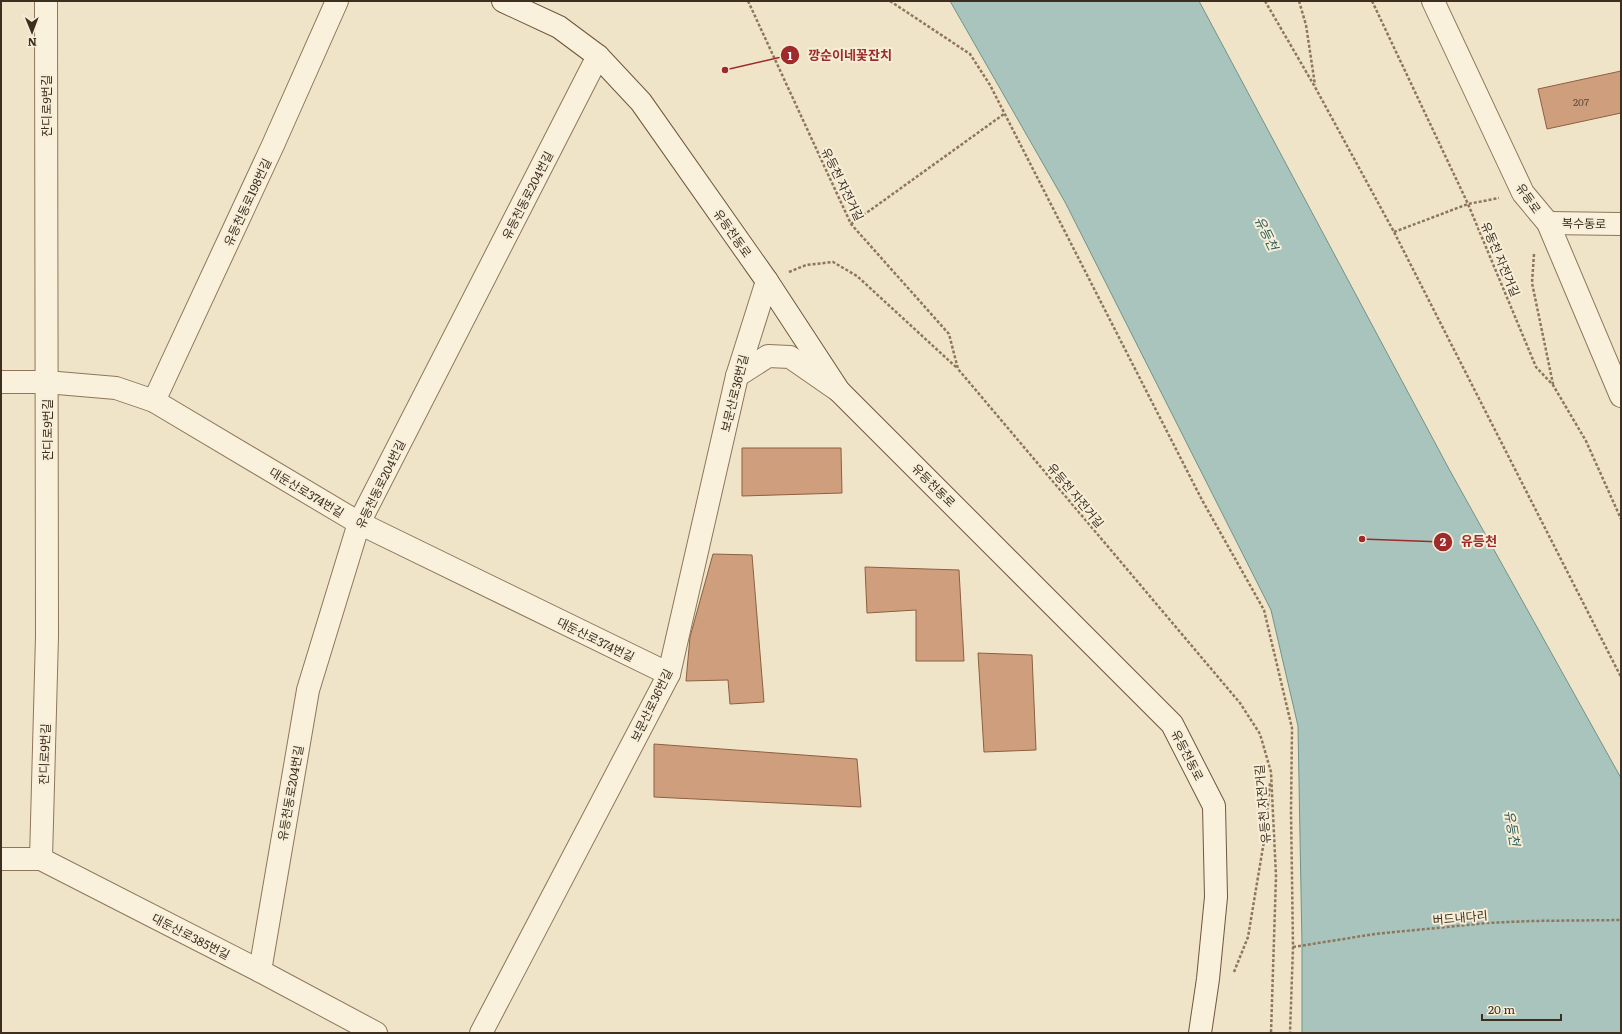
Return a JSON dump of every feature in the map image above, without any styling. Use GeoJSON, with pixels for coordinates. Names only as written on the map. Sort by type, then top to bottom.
{"type":"FeatureCollection","features":[{"type":"Feature","properties":{"kind":"street","name":"잔디로9번길"},"geometry":{"type":"LineString","coordinates":[[41,859],[47,636],[46,1]]}},
{"type":"Feature","properties":{"kind":"street","name":"유등천동로198번길"},"geometry":{"type":"LineString","coordinates":[[154,401],[273,145],[337,1]]}},
{"type":"Feature","properties":{"kind":"street","name":"유등천동로"},"geometry":{"type":"LineString","coordinates":[[503,1],[559,27],[598,56],[641,102],[767,281],[839,391],[1172,724],[1214,806],[1216,897],[1208,979],[1200,1033]]}},
{"type":"Feature","properties":{"kind":"street","name":"유등로"},"geometry":{"type":"LineString","coordinates":[[1433,1],[1523,193],[1548,223],[1621,396]]}},
{"type":"Feature","properties":{"kind":"street","name":"유등천동로204번길"},"geometry":{"type":"LineString","coordinates":[[260,971],[308,690],[359,523],[598,56]]}},
{"type":"Feature","properties":{"kind":"street","name":"복수동로"},"geometry":{"type":"LineString","coordinates":[[1548,223],[1621,224]]}},
{"type":"Feature","properties":{"kind":"street","name":"보문산로36번길"},"geometry":{"type":"LineString","coordinates":[[481,1033],[669,674],[736,376],[767,281]]}},
{"type":"Feature","properties":{"kind":"street"},"geometry":{"type":"LineString","coordinates":[[736,376],[768,356],[790,357],[839,391]]}},
{"type":"Feature","properties":{"kind":"street","name":"대둔산로374번길"},"geometry":{"type":"LineString","coordinates":[[1,382],[46,382],[116,388],[154,401],[359,523],[669,674]]}},
{"type":"Feature","properties":{"kind":"street","name":"대둔산로385번길"},"geometry":{"type":"LineString","coordinates":[[1,859],[41,859],[260,971],[376,1033]]}},
{"type":"Feature","properties":{"kind":"path","name":"유등천 자전거길"},"geometry":{"type":"LineString","coordinates":[[748,1],[851,224],[950,334],[958,369],[1240,703],[1260,734],[1271,772],[1276,876],[1271,1033]]}},
{"type":"Feature","properties":{"kind":"path"},"geometry":{"type":"LineString","coordinates":[[890,1],[970,54],[990,85],[1202,500],[1264,610],[1292,728],[1291,812],[1293,947],[1290,1033]]}},
{"type":"Feature","properties":{"kind":"path"},"geometry":{"type":"LineString","coordinates":[[1265,1],[1315,87],[1394,232],[1621,677]]}},
{"type":"Feature","properties":{"kind":"path"},"geometry":{"type":"LineString","coordinates":[[1299,1],[1306,26],[1315,87]]}},
{"type":"Feature","properties":{"kind":"path","name":"유동천 자전거길"},"geometry":{"type":"LineString","coordinates":[[1372,1],[1468,204],[1536,366],[1553,385],[1586,441],[1621,519]]}},
{"type":"Feature","properties":{"kind":"path"},"geometry":{"type":"LineString","coordinates":[[851,224],[1004,114]]}},
{"type":"Feature","properties":{"kind":"path"},"geometry":{"type":"LineString","coordinates":[[1394,232],[1468,204],[1505,197]]}},
{"type":"Feature","properties":{"kind":"path"},"geometry":{"type":"LineString","coordinates":[[1548,223],[1534,253],[1532,283],[1553,385]]}},
{"type":"Feature","properties":{"kind":"path"},"geometry":{"type":"LineString","coordinates":[[767,281],[806,265],[833,262],[857,276],[958,369]]}},
{"type":"Feature","properties":{"kind":"path"},"geometry":{"type":"LineString","coordinates":[[1232,976],[1248,937],[1265,835],[1271,772]]}},
{"type":"Feature","properties":{"kind":"path","name":"버드내다리"},"geometry":{"type":"LineString","coordinates":[[1293,947],[1375,934],[1487,923],[1621,920]]}},
{"type":"Feature","properties":{"kind":"water","name":"유등천"},"geometry":{"type":"Polygon","coordinates":[[[950,1],[1199,1],[1449,469],[1621,778],[1621,1033],[1302,1033],[1298,726],[1271,610],[1065,202],[950,1]]]}},
{"type":"Feature","properties":{"kind":"building"},"geometry":{"type":"Polygon","coordinates":[[[1621,71],[1621,113],[1547,129],[1538,89],[1621,71]]]}},
{"type":"Feature","properties":{"kind":"building"},"geometry":{"type":"Polygon","coordinates":[[[742,448],[841,448],[842,493],[742,496],[742,448]]]}},
{"type":"Feature","properties":{"kind":"building"},"geometry":{"type":"Polygon","coordinates":[[[713,554],[752,555],[764,702],[730,704],[728,680],[686,681],[690,637],[713,554]]]}},
{"type":"Feature","properties":{"kind":"building"},"geometry":{"type":"Polygon","coordinates":[[[865,567],[959,570],[964,661],[916,661],[916,610],[867,613],[865,567]]]}},
{"type":"Feature","properties":{"kind":"building"},"geometry":{"type":"Polygon","coordinates":[[[978,653],[1032,655],[1036,750],[984,752],[978,653]]]}},
{"type":"Feature","properties":{"kind":"building"},"geometry":{"type":"Polygon","coordinates":[[[654,744],[857,759],[861,807],[654,797],[654,744]]]}},
{"type":"Feature","properties":{"kind":"place","name":"깡순이네꽃잔치"},"geometry":{"type":"Point","coordinates":[725,70]}},
{"type":"Feature","properties":{"kind":"place","name":"유등천"},"geometry":{"type":"Point","coordinates":[1362,539]}}]}
